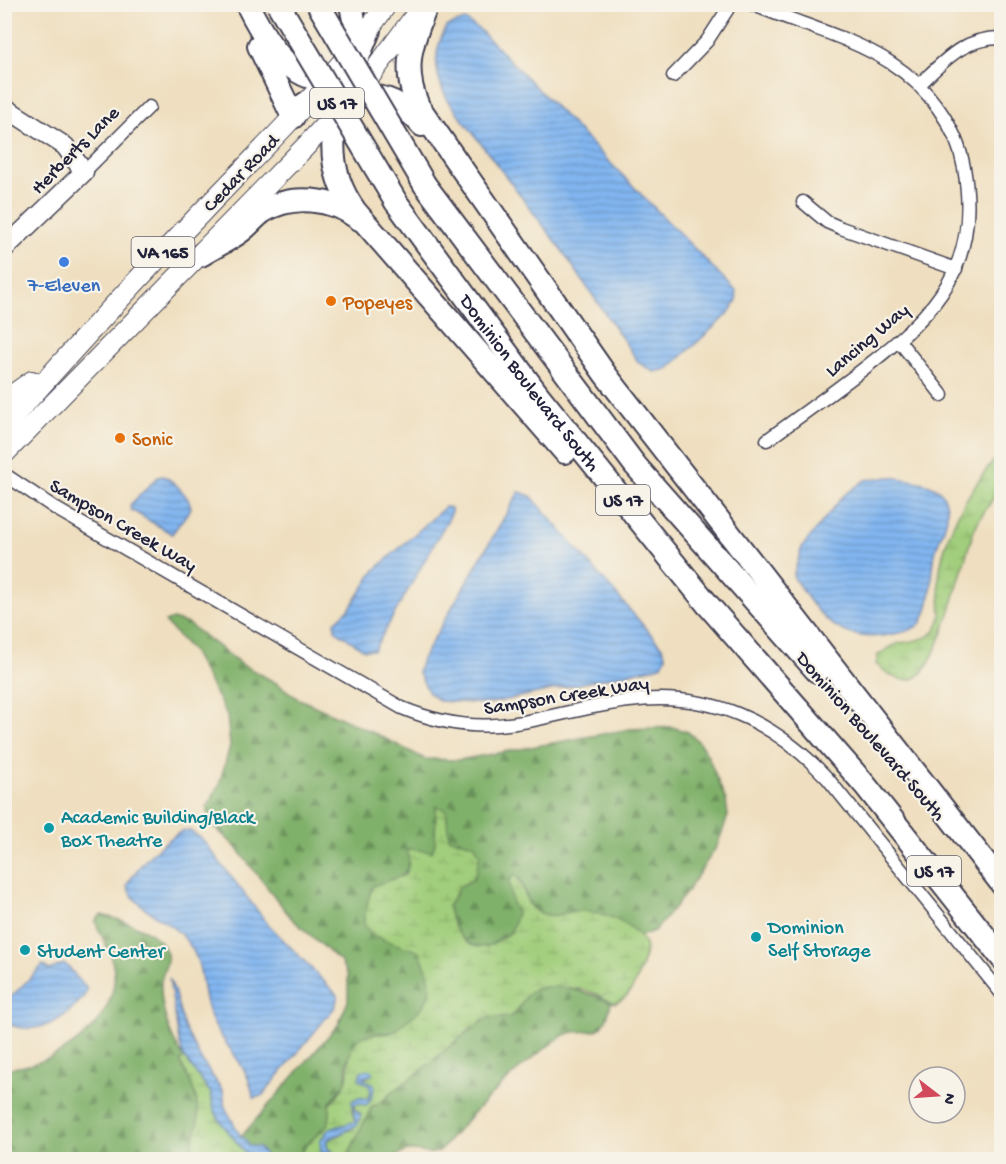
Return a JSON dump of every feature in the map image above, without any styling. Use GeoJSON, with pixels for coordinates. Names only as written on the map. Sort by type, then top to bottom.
{"type":"FeatureCollection","features":[{"type":"Feature","properties":{"kind":"highway"},"geometry":{"type":"LineString","coordinates":[[238,4],[299,110],[344,90]]}},
{"type":"Feature","properties":{"kind":"highway"},"geometry":{"type":"LineString","coordinates":[[247,4],[269,46],[281,59],[299,71],[344,90],[383,97],[401,105],[415,116],[462,172]]}},
{"type":"Feature","properties":{"kind":"highway","name":"Dominion Boulevard South"},"geometry":{"type":"LineString","coordinates":[[278,4],[396,202],[526,380],[708,605],[865,785],[1002,958]]}},
{"type":"Feature","properties":{"kind":"highway","name":"Dominion Boulevard South"},"geometry":{"type":"LineString","coordinates":[[318,4],[425,185],[635,465],[899,757],[1002,885]]}},
{"type":"Feature","properties":{"kind":"highway"},"geometry":{"type":"LineString","coordinates":[[351,4],[356,26],[354,48],[332,157],[337,178],[349,202],[603,497],[708,605]]}},
{"type":"Feature","properties":{"kind":"highway"},"geometry":{"type":"LineString","coordinates":[[425,4],[411,43],[408,74],[418,106],[605,374],[899,757]]}},
{"type":"Feature","properties":{"kind":"highway"},"geometry":{"type":"LineString","coordinates":[[321,131],[344,90],[369,30]]}},
{"type":"Feature","properties":{"kind":"highway"},"geometry":{"type":"LineString","coordinates":[[201,255],[242,230],[264,212],[288,202],[317,201],[335,206],[355,215],[372,229]]}},
{"type":"Feature","properties":{"kind":"main road"},"geometry":{"type":"LineString","coordinates":[[354,48],[387,4]]}},
{"type":"Feature","properties":{"kind":"main road"},"geometry":{"type":"LineString","coordinates":[[344,90],[425,4]]}},
{"type":"Feature","properties":{"kind":"main road","name":"Cedar Road"},"geometry":{"type":"LineString","coordinates":[[4,427],[74,347],[299,110]]}},
{"type":"Feature","properties":{"kind":"main road","name":"Cedar Road"},"geometry":{"type":"LineString","coordinates":[[4,454],[321,131]]}},
{"type":"Feature","properties":{"kind":"main road"},"geometry":{"type":"LineString","coordinates":[[4,401],[19,393],[74,347]]}},
{"type":"Feature","properties":{"kind":"street"},"geometry":{"type":"LineString","coordinates":[[673,76],[693,58],[731,4]]}},
{"type":"Feature","properties":{"kind":"street","name":"Lancing Way"},"geometry":{"type":"LineString","coordinates":[[752,4],[877,55],[919,85],[933,101],[949,126],[963,162],[969,215],[956,269],[933,306],[899,340],[767,440]]}},
{"type":"Feature","properties":{"kind":"street"},"geometry":{"type":"LineString","coordinates":[[919,85],[966,44],[985,38],[1002,38]]}},
{"type":"Feature","properties":{"kind":"street"},"geometry":{"type":"LineString","coordinates":[[4,107],[65,146],[84,172]]}},
{"type":"Feature","properties":{"kind":"street","name":"Herberts Lane"},"geometry":{"type":"LineString","coordinates":[[4,249],[149,107]]}},
{"type":"Feature","properties":{"kind":"street"},"geometry":{"type":"LineString","coordinates":[[803,202],[827,222],[956,269]]}},
{"type":"Feature","properties":{"kind":"street"},"geometry":{"type":"LineString","coordinates":[[899,340],[942,395]]}},
{"type":"Feature","properties":{"kind":"street","name":"Sampson Creek Way"},"geometry":{"type":"LineString","coordinates":[[4,474],[58,510],[402,708],[420,716],[468,726],[511,726],[627,701],[670,699],[719,707],[766,727],[804,754],[830,781],[1002,994]]}},
{"type":"Feature","properties":{"kind":"green space"},"geometry":{"type":"Polygon","coordinates":[[[1001,452],[1002,481],[975,528],[950,611],[933,655],[923,671],[913,679],[903,680],[893,676],[876,664],[878,655],[894,645],[926,637],[936,630],[941,609],[939,578],[952,526],[969,495],[1001,452]]]}},
{"type":"Feature","properties":{"kind":"green space"},"geometry":{"type":"Polygon","coordinates":[[[173,619],[188,624],[243,665],[278,684],[297,698],[425,759],[459,760],[630,729],[672,727],[688,732],[699,742],[708,756],[726,801],[728,816],[717,846],[686,893],[656,930],[639,937],[618,923],[587,913],[576,912],[556,917],[541,914],[531,906],[520,879],[512,902],[517,913],[511,932],[491,945],[475,946],[461,937],[451,923],[448,907],[458,889],[462,870],[460,839],[448,838],[446,810],[436,807],[435,845],[432,852],[410,859],[405,871],[397,878],[373,886],[364,922],[377,937],[419,951],[430,976],[431,988],[427,1001],[418,1015],[395,1032],[371,1034],[347,1060],[346,1083],[329,1104],[328,1123],[307,1144],[301,1159],[264,1159],[264,1153],[258,1147],[249,1146],[241,1137],[338,1025],[348,1001],[348,976],[340,961],[292,919],[234,845],[210,823],[207,807],[219,785],[230,746],[227,715],[192,651],[165,622],[173,619]]]}},
{"type":"Feature","properties":{"kind":"green space"},"geometry":{"type":"Polygon","coordinates":[[[436,806],[446,810],[449,838],[474,844],[480,855],[474,879],[460,886],[448,906],[452,922],[467,942],[473,946],[490,945],[511,932],[517,913],[512,902],[509,881],[514,875],[521,884],[529,905],[538,912],[555,915],[587,911],[616,919],[634,930],[646,949],[638,976],[630,992],[615,1003],[581,989],[544,987],[531,991],[514,1014],[484,1020],[384,1100],[372,1106],[346,1159],[333,1159],[333,1151],[328,1149],[327,1141],[356,1126],[360,1113],[354,1109],[356,1103],[366,1104],[370,1101],[374,1086],[363,1078],[371,1070],[361,1071],[361,1081],[369,1084],[371,1092],[367,1100],[359,1097],[352,1109],[355,1122],[338,1126],[320,1141],[329,1159],[301,1160],[307,1144],[328,1123],[329,1105],[346,1082],[350,1054],[355,1043],[366,1035],[387,1034],[395,1031],[423,1006],[427,999],[430,982],[419,951],[372,933],[366,928],[364,919],[373,886],[405,875],[409,864],[407,852],[409,849],[432,852],[435,844],[436,806]]]}},
{"type":"Feature","properties":{"kind":"green space"},"geometry":{"type":"Polygon","coordinates":[[[101,915],[129,923],[149,932],[157,938],[167,954],[161,982],[164,1011],[170,1031],[184,1057],[181,1063],[198,1106],[198,1122],[192,1151],[193,1155],[210,1159],[5,1160],[5,1068],[40,1062],[74,1044],[101,1017],[109,1001],[114,975],[109,951],[95,921],[101,915]]]}},
{"type":"Feature","properties":{"kind":"green space"},"geometry":{"type":"Polygon","coordinates":[[[564,986],[611,1002],[607,1017],[597,1030],[567,1034],[541,1051],[496,1090],[441,1150],[429,1154],[407,1151],[392,1159],[384,1160],[346,1160],[372,1106],[385,1100],[473,1026],[491,1017],[512,1015],[526,995],[536,989],[564,986]]]}},
{"type":"Feature","properties":{"kind":"green space"},"geometry":{"type":"Polygon","coordinates":[[[184,1057],[211,1093],[214,1110],[221,1122],[246,1154],[256,1159],[210,1159],[193,1155],[198,1106],[191,1084],[180,1062],[184,1057]]]}},
{"type":"Feature","properties":{"kind":"water"},"geometry":{"type":"Polygon","coordinates":[[[465,20],[480,30],[736,291],[737,300],[728,314],[668,369],[654,372],[639,363],[561,249],[447,99],[437,71],[439,44],[447,26],[465,20]]]}},
{"type":"Feature","properties":{"kind":"water"},"geometry":{"type":"Polygon","coordinates":[[[163,476],[181,490],[191,508],[172,534],[131,510],[130,505],[158,477],[163,476]]]}},
{"type":"Feature","properties":{"kind":"water"},"geometry":{"type":"Polygon","coordinates":[[[890,477],[920,482],[935,488],[944,497],[947,505],[947,519],[935,554],[926,614],[920,624],[894,634],[875,637],[859,636],[845,632],[823,616],[793,576],[802,547],[843,496],[865,480],[890,477]]]}},
{"type":"Feature","properties":{"kind":"water"},"geometry":{"type":"Polygon","coordinates":[[[519,492],[531,496],[662,647],[666,657],[661,666],[487,704],[440,701],[429,693],[418,672],[422,659],[519,492]]]}},
{"type":"Feature","properties":{"kind":"water"},"geometry":{"type":"Polygon","coordinates":[[[445,507],[451,508],[451,514],[374,650],[364,650],[335,630],[335,622],[350,608],[375,570],[445,507]]]}},
{"type":"Feature","properties":{"kind":"water"},"geometry":{"type":"Polygon","coordinates":[[[182,831],[190,831],[202,839],[267,923],[338,996],[335,1007],[262,1096],[253,1098],[251,1086],[241,1064],[214,1024],[206,1003],[197,958],[192,949],[171,926],[137,901],[127,885],[151,855],[182,831]]]}},
{"type":"Feature","properties":{"kind":"water"},"geometry":{"type":"Polygon","coordinates":[[[64,964],[86,986],[86,993],[78,1003],[60,1018],[40,1027],[17,1027],[5,1023],[5,1003],[43,965],[49,970],[64,964]]]}},
{"type":"Feature","properties":{"kind":"water"},"geometry":{"type":"Polygon","coordinates":[[[169,978],[184,1027],[202,1061],[223,1091],[225,1107],[241,1137],[249,1146],[258,1147],[264,1153],[264,1159],[256,1159],[246,1154],[221,1122],[214,1110],[211,1093],[184,1057],[179,1041],[169,978]]]}},
{"type":"Feature","properties":{"kind":"water"},"geometry":{"type":"Polygon","coordinates":[[[371,1070],[373,1074],[363,1078],[375,1086],[370,1101],[366,1105],[357,1103],[354,1105],[354,1109],[361,1115],[356,1126],[327,1140],[327,1147],[334,1155],[333,1159],[329,1159],[328,1154],[321,1152],[320,1141],[329,1129],[355,1122],[352,1101],[359,1097],[368,1099],[371,1092],[369,1085],[359,1079],[361,1071],[371,1070]]]}},
{"type":"Feature","properties":{"kind":"place","name":"7-Eleven"},"geometry":{"type":"Point","coordinates":[64,262]}},
{"type":"Feature","properties":{"kind":"place","name":"Popeyes"},"geometry":{"type":"Point","coordinates":[331,301]}},
{"type":"Feature","properties":{"kind":"place","name":"Sonic"},"geometry":{"type":"Point","coordinates":[120,438]}},
{"type":"Feature","properties":{"kind":"place","name":"Academic Building/Black Box Theatre"},"geometry":{"type":"Point","coordinates":[49,828]}},
{"type":"Feature","properties":{"kind":"place","name":"Dominion Self Storage"},"geometry":{"type":"Point","coordinates":[756,937]}},
{"type":"Feature","properties":{"kind":"place","name":"Student Center"},"geometry":{"type":"Point","coordinates":[25,950]}}]}
